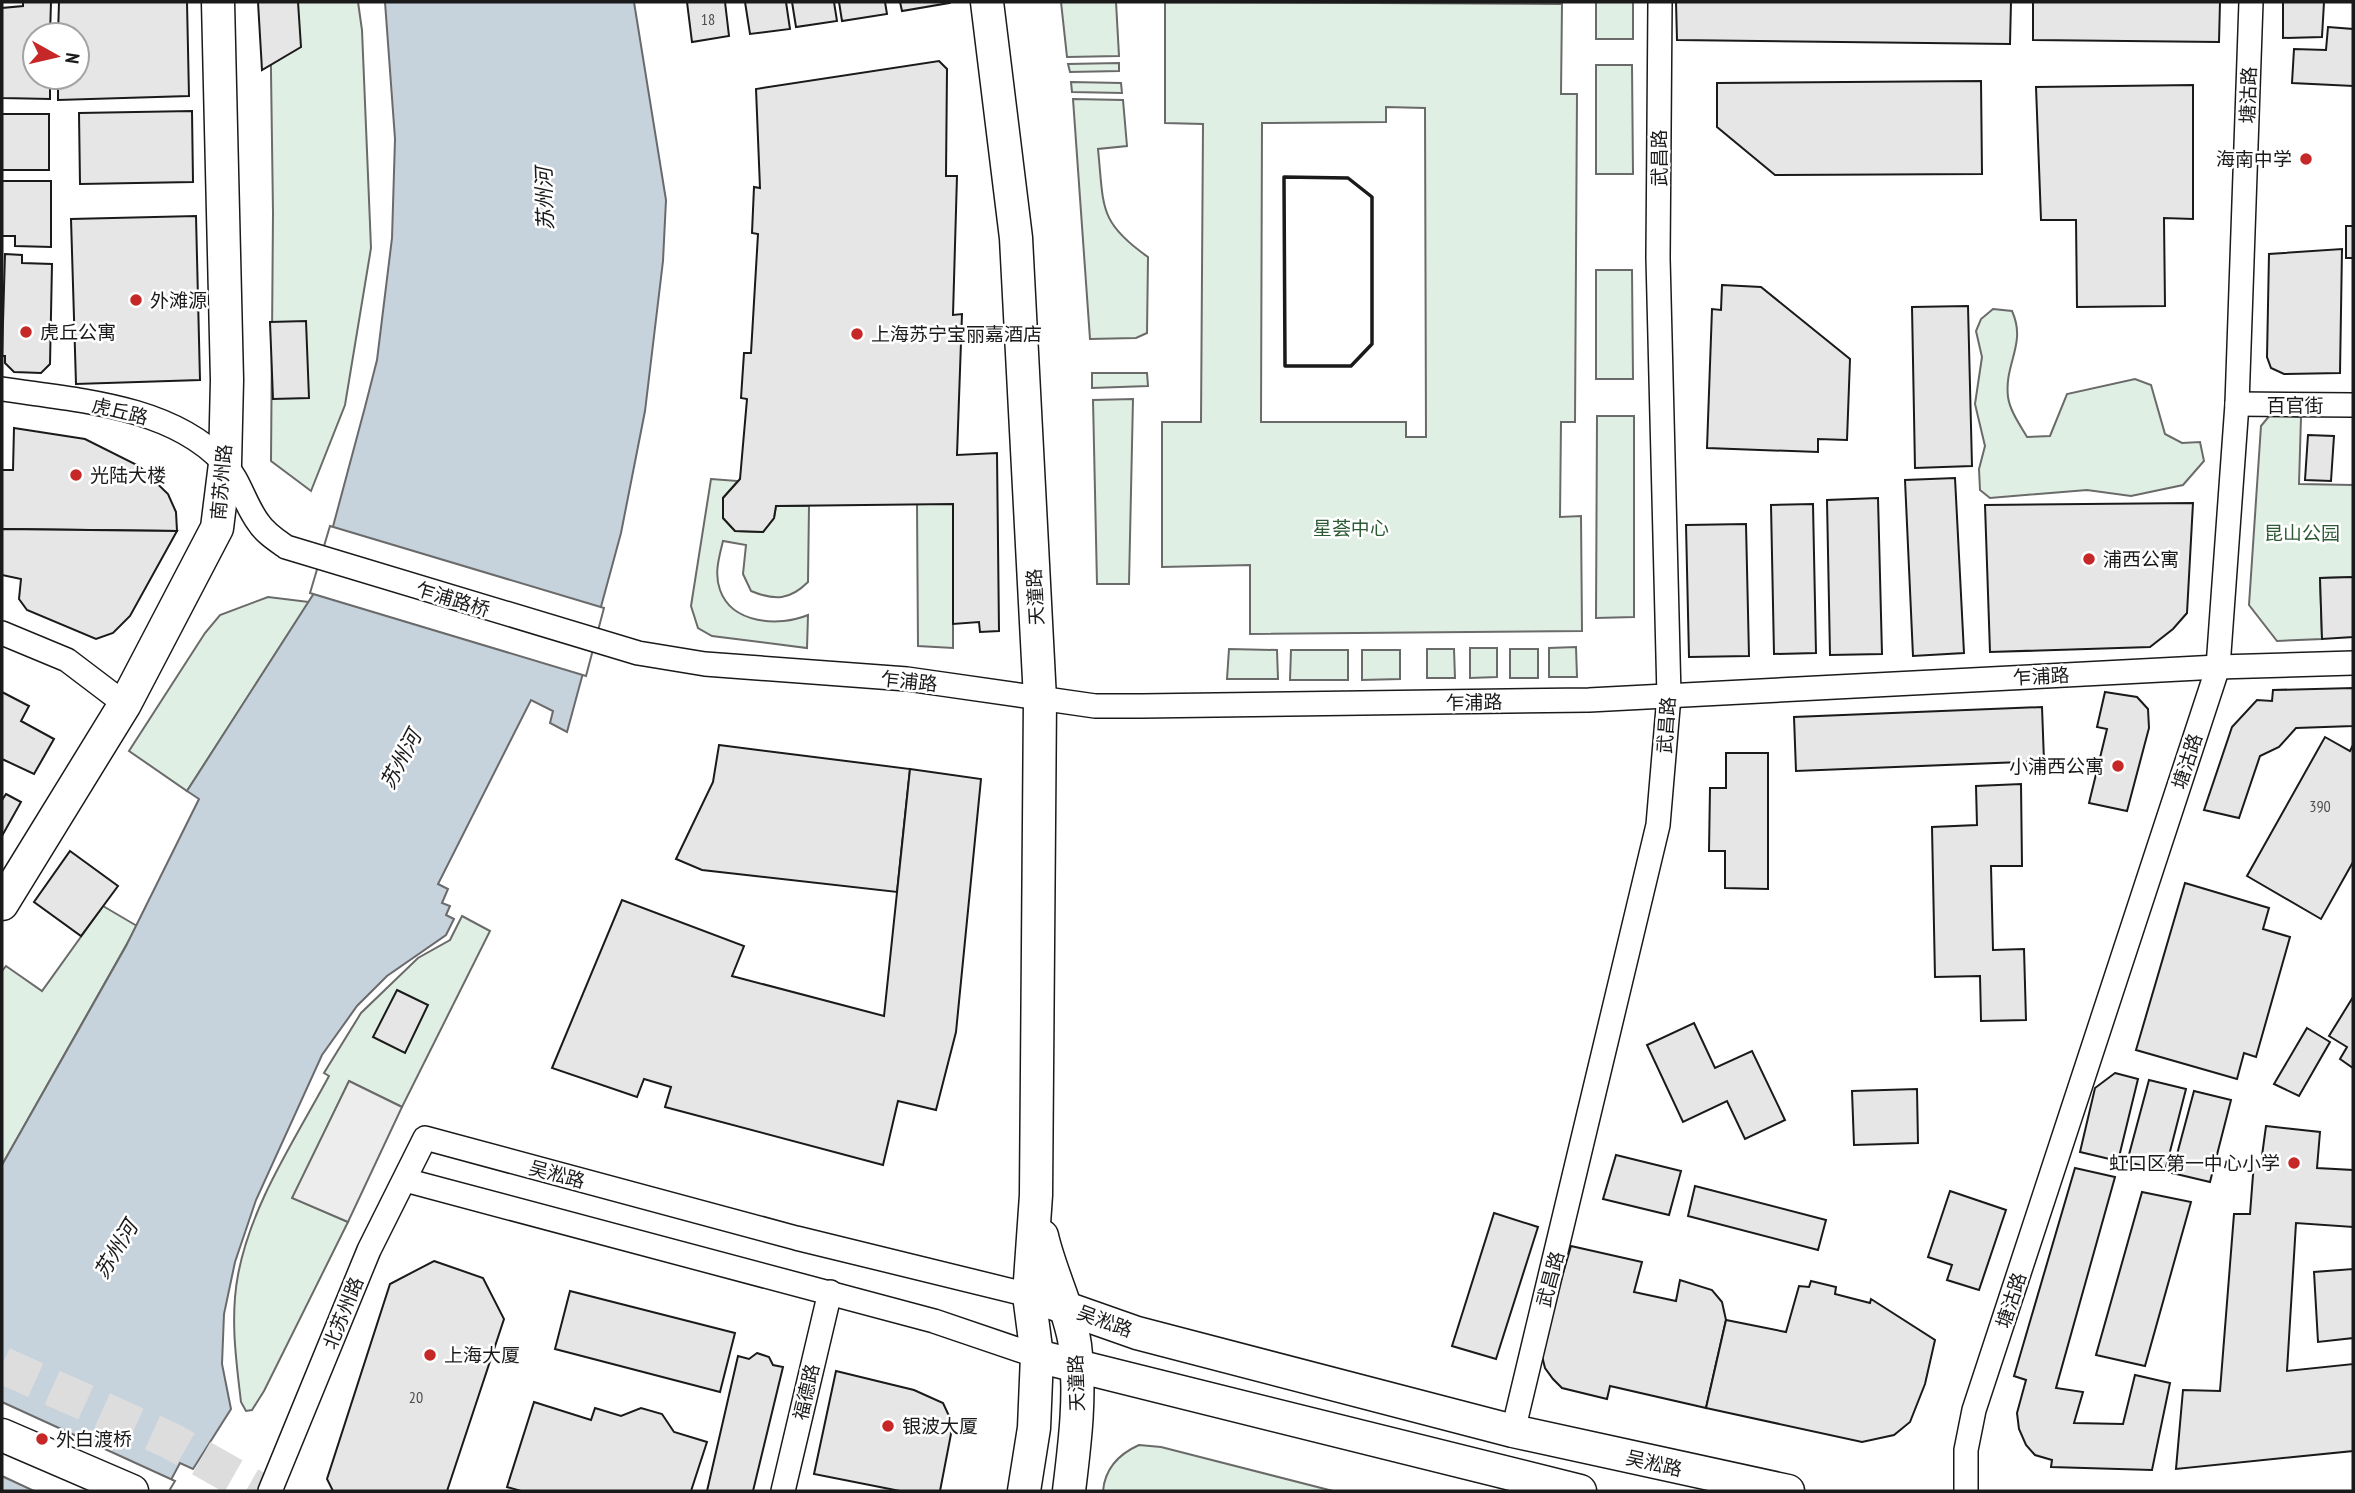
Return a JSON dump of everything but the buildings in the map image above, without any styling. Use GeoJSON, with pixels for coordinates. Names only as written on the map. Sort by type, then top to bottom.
{"type":"FeatureCollection","features":[{"type":"Feature","properties":{"kind":"main road","name":"南苏州路"},"geometry":{"type":"LineString","coordinates":[[2,904],[125,704],[217,528],[225,464],[227,380],[218,2]]}},
{"type":"Feature","properties":{"kind":"main road","name":"天潼路"},"geometry":{"type":"LineString","coordinates":[[987,2],[1016,238],[1040,699],[1036,1195],[1029,1295],[1037,1356],[1034,1428],[1024,1491]]}},
{"type":"Feature","properties":{"kind":"main road","name":"天潼路"},"geometry":{"type":"LineString","coordinates":[[1036,1195],[1050,1270],[1075,1344],[1079,1407],[1069,1491]]}},
{"type":"Feature","properties":{"kind":"main road","name":"吴淞路"},"geometry":{"type":"LineString","coordinates":[[1029,1295],[1137,1333],[1513,1431],[1788,1491]]}},
{"type":"Feature","properties":{"kind":"main road"},"geometry":{"type":"LineString","coordinates":[[1037,1356],[1580,1491]]}},
{"type":"Feature","properties":{"kind":"main road"},"geometry":{"type":"LineString","coordinates":[[2,1435],[132,1491]]}},
{"type":"Feature","properties":{"kind":"street","name":"武昌路"},"geometry":{"type":"LineString","coordinates":[[1513,1431],[1658,825],[1669,696],[1658,258],[1660,2]]}},
{"type":"Feature","properties":{"kind":"street","name":"塘沽路"},"geometry":{"type":"LineString","coordinates":[[1966,1491],[1966,1450],[1975,1410],[2218,667],[2237,404],[2251,2]]}},
{"type":"Feature","properties":{"kind":"street","name":"虎丘路"},"geometry":{"type":"LineString","coordinates":[[2,389],[111,407],[149,418],[189,435],[225,464]]}},
{"type":"Feature","properties":{"kind":"street","name":"百官街"},"geometry":{"type":"LineString","coordinates":[[2237,404],[2353,405]]}},
{"type":"Feature","properties":{"kind":"street","name":"乍浦路桥"},"geometry":{"type":"LineString","coordinates":[[225,464],[236,478],[258,523],[286,547],[599,643]]}},
{"type":"Feature","properties":{"kind":"street"},"geometry":{"type":"LineString","coordinates":[[2,633],[67,660],[125,704]]}},
{"type":"Feature","properties":{"kind":"street","name":"乍浦路"},"geometry":{"type":"LineString","coordinates":[[599,643],[705,664],[907,679],[1094,706],[1562,701],[2218,667],[2353,663]]}},
{"type":"Feature","properties":{"kind":"street","name":"北苏州路"},"geometry":{"type":"LineString","coordinates":[[270,1491],[369,1250],[425,1138]]}},
{"type":"Feature","properties":{"kind":"street","name":"吴淞路"},"geometry":{"type":"LineString","coordinates":[[425,1138],[783,1235],[1029,1295]]}},
{"type":"Feature","properties":{"kind":"street"},"geometry":{"type":"LineString","coordinates":[[405,1180],[934,1321],[1037,1356]]}},
{"type":"Feature","properties":{"kind":"street","name":"福德路"},"geometry":{"type":"LineString","coordinates":[[783,1491],[830,1293]]}},
{"type":"Feature","properties":{"kind":"green space"},"geometry":{"type":"Polygon","coordinates":[[[270,2],[358,2],[362,30],[371,248],[345,405],[311,491],[271,461],[273,213],[270,2]]]}},
{"type":"Feature","properties":{"kind":"green space"},"geometry":{"type":"Polygon","coordinates":[[[1061,2],[1116,2],[1119,56],[1067,57],[1061,2]]]}},
{"type":"Feature","properties":{"kind":"green space","name":"星荟中心"},"geometry":{"type":"Polygon","coordinates":[[[1165,2],[1562,4],[1561,94],[1577,94],[1575,422],[1561,422],[1560,517],[1581,516],[1582,631],[1250,634],[1250,565],[1162,567],[1162,422],[1201,422],[1203,124],[1165,123],[1165,2]],[[1386,107],[1386,122],[1262,123],[1261,422],[1406,422],[1406,437],[1426,437],[1425,108],[1386,107]]]}},
{"type":"Feature","properties":{"kind":"green space"},"geometry":{"type":"Polygon","coordinates":[[[1596,2],[1633,2],[1633,39],[1596,39],[1596,2]]]}},
{"type":"Feature","properties":{"kind":"green space"},"geometry":{"type":"Polygon","coordinates":[[[1119,63],[1119,71],[1070,72],[1068,64],[1119,63]]]}},
{"type":"Feature","properties":{"kind":"green space"},"geometry":{"type":"Polygon","coordinates":[[[1596,65],[1632,65],[1633,174],[1596,174],[1596,65]]]}},
{"type":"Feature","properties":{"kind":"green space"},"geometry":{"type":"Polygon","coordinates":[[[1071,82],[1121,83],[1122,93],[1072,92],[1071,82]]]}},
{"type":"Feature","properties":{"kind":"green space"},"geometry":{"type":"Polygon","coordinates":[[[1073,99],[1123,100],[1127,146],[1098,149],[1106,212],[1120,234],[1148,257],[1147,333],[1136,338],[1090,339],[1073,99]]]}},
{"type":"Feature","properties":{"kind":"green space"},"geometry":{"type":"Polygon","coordinates":[[[1596,270],[1632,270],[1633,379],[1596,379],[1596,270]]]}},
{"type":"Feature","properties":{"kind":"green space"},"geometry":{"type":"Polygon","coordinates":[[[1993,309],[2012,311],[2016,323],[2016,344],[2009,374],[2008,397],[2013,413],[2027,437],[2050,436],[2067,394],[2135,379],[2151,385],[2165,434],[2182,443],[2200,442],[2204,461],[2183,485],[2131,496],[2087,490],[1990,498],[1980,490],[1979,469],[1985,446],[1975,404],[1982,357],[1976,331],[1981,319],[1993,309]]]}},
{"type":"Feature","properties":{"kind":"green space"},"geometry":{"type":"Polygon","coordinates":[[[1092,373],[1147,373],[1148,386],[1092,388],[1092,373]]]}},
{"type":"Feature","properties":{"kind":"green space"},"geometry":{"type":"Polygon","coordinates":[[[1133,399],[1129,584],[1097,584],[1093,400],[1133,399]]]}},
{"type":"Feature","properties":{"kind":"green space","name":"昆山公园"},"geometry":{"type":"Polygon","coordinates":[[[2270,415],[2301,417],[2299,484],[2353,485],[2353,577],[2320,578],[2322,639],[2277,641],[2249,605],[2261,426],[2270,415]]]}},
{"type":"Feature","properties":{"kind":"green space"},"geometry":{"type":"Polygon","coordinates":[[[1597,416],[1634,416],[1634,617],[1596,618],[1597,416]]]}},
{"type":"Feature","properties":{"kind":"green space"},"geometry":{"type":"Polygon","coordinates":[[[711,479],[738,481],[723,498],[723,518],[735,531],[763,532],[774,518],[776,506],[809,506],[808,582],[801,588],[782,597],[751,591],[743,574],[746,545],[723,541],[717,572],[718,584],[726,601],[745,616],[758,620],[784,621],[808,615],[807,648],[712,636],[698,628],[691,606],[711,479]]]}},
{"type":"Feature","properties":{"kind":"green space"},"geometry":{"type":"Polygon","coordinates":[[[917,504],[953,504],[953,648],[918,646],[917,504]]]}},
{"type":"Feature","properties":{"kind":"green space"},"geometry":{"type":"Polygon","coordinates":[[[268,597],[309,602],[187,791],[129,751],[205,633],[220,615],[268,597]]]}},
{"type":"Feature","properties":{"kind":"green space"},"geometry":{"type":"Polygon","coordinates":[[[1576,647],[1577,677],[1549,677],[1549,648],[1576,647]]]}},
{"type":"Feature","properties":{"kind":"green space"},"geometry":{"type":"Polygon","coordinates":[[[1470,648],[1497,648],[1497,677],[1470,678],[1470,648]]]}},
{"type":"Feature","properties":{"kind":"green space"},"geometry":{"type":"Polygon","coordinates":[[[1229,649],[1277,650],[1278,679],[1227,679],[1229,649]]]}},
{"type":"Feature","properties":{"kind":"green space"},"geometry":{"type":"Polygon","coordinates":[[[1427,649],[1454,649],[1455,678],[1427,678],[1427,649]]]}},
{"type":"Feature","properties":{"kind":"green space"},"geometry":{"type":"Polygon","coordinates":[[[1510,649],[1538,649],[1538,678],[1510,678],[1510,649]]]}},
{"type":"Feature","properties":{"kind":"green space"},"geometry":{"type":"Polygon","coordinates":[[[1291,650],[1348,650],[1348,680],[1290,680],[1291,650]]]}},
{"type":"Feature","properties":{"kind":"green space"},"geometry":{"type":"Polygon","coordinates":[[[1362,650],[1400,650],[1400,679],[1362,680],[1362,650]]]}},
{"type":"Feature","properties":{"kind":"green space"},"geometry":{"type":"Polygon","coordinates":[[[103,906],[137,926],[2,1165],[2,971],[6,966],[42,991],[103,906]]]}},
{"type":"Feature","properties":{"kind":"green space"},"geometry":{"type":"Polygon","coordinates":[[[462,916],[490,931],[402,1107],[349,1081],[293,1198],[348,1222],[264,1391],[252,1410],[246,1411],[241,1402],[236,1354],[236,1291],[244,1249],[264,1197],[329,1076],[324,1073],[361,1013],[418,958],[450,940],[462,916]]]}},
{"type":"Feature","properties":{"kind":"green space"},"geometry":{"type":"Polygon","coordinates":[[[1139,1445],[1161,1447],[1333,1491],[1103,1491],[1107,1475],[1114,1463],[1139,1445]]]}},
{"type":"Feature","properties":{"kind":"shaded area"},"geometry":{"type":"Polygon","coordinates":[[[349,1081],[402,1107],[348,1222],[292,1198],[349,1081]]]}},
{"type":"Feature","properties":{"kind":"water","name":"苏州河"},"geometry":{"type":"Polygon","coordinates":[[[385,2],[634,2],[666,200],[663,261],[645,411],[621,533],[567,732],[550,723],[553,711],[531,700],[438,884],[448,889],[442,903],[450,906],[446,915],[454,919],[446,935],[387,976],[357,1006],[322,1055],[256,1200],[235,1262],[224,1314],[222,1364],[231,1409],[193,1469],[180,1463],[165,1491],[2,1491],[2,1165],[126,946],[199,799],[187,791],[316,590],[365,407],[377,360],[392,238],[395,139],[385,2]]]}},
{"type":"Feature","properties":{"kind":"pier"},"geometry":{"type":"Polygon","coordinates":[[[330,526],[604,608],[586,676],[310,593],[330,526]]]}},
{"type":"Feature","properties":{"kind":"pier","name":"外白渡桥"},"geometry":{"type":"Polygon","coordinates":[[[2,1402],[175,1481],[169,1491],[34,1491],[2,1476],[2,1402]]]}},
{"type":"Feature","properties":{"kind":"tunnel"},"geometry":{"type":"LineString","coordinates":[[2,1365],[171,1441],[259,1491]]}},
{"type":"Feature","properties":{"kind":"wall"},"geometry":{"type":"LineString","coordinates":[[1284,177],[1348,178],[1372,197],[1372,344],[1351,366],[1285,366],[1284,177]]}},
{"type":"Feature","properties":{"kind":"place","name":"海南中学"},"geometry":{"type":"Point","coordinates":[2306,159]}},
{"type":"Feature","properties":{"kind":"place","name":"外滩源"},"geometry":{"type":"Point","coordinates":[136,300]}},
{"type":"Feature","properties":{"kind":"place","name":"虎丘公寓"},"geometry":{"type":"Point","coordinates":[26,332]}},
{"type":"Feature","properties":{"kind":"place","name":"上海苏宁宝丽嘉酒店"},"geometry":{"type":"Point","coordinates":[857,334]}},
{"type":"Feature","properties":{"kind":"place","name":"光陆大楼"},"geometry":{"type":"Point","coordinates":[76,475]}},
{"type":"Feature","properties":{"kind":"place","name":"浦西公寓"},"geometry":{"type":"Point","coordinates":[2089,559]}},
{"type":"Feature","properties":{"kind":"place","name":"小浦西公寓"},"geometry":{"type":"Point","coordinates":[2118,766]}},
{"type":"Feature","properties":{"kind":"place","name":"虹口区第一中心小学"},"geometry":{"type":"Point","coordinates":[2294,1163]}},
{"type":"Feature","properties":{"kind":"place","name":"上海大厦"},"geometry":{"type":"Point","coordinates":[430,1355]}},
{"type":"Feature","properties":{"kind":"place","name":"银波大厦"},"geometry":{"type":"Point","coordinates":[888,1426]}},
{"type":"Feature","properties":{"kind":"place","name":"外白渡桥"},"geometry":{"type":"Point","coordinates":[42,1439]}}]}
